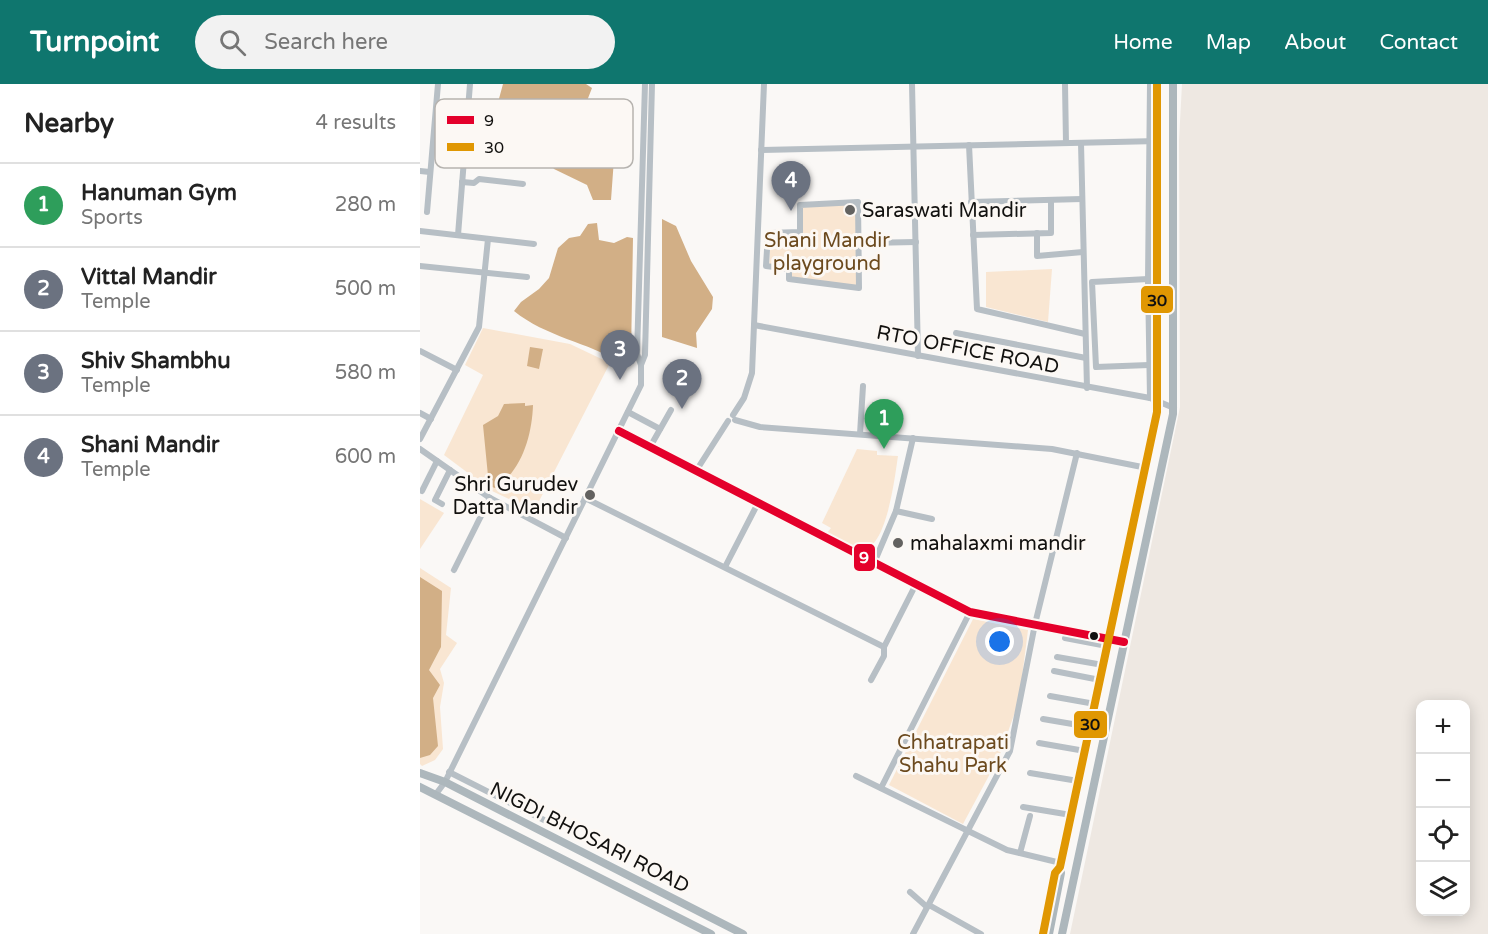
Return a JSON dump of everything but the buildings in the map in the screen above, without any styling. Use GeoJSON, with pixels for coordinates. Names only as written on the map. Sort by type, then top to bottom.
{"type":"FeatureCollection","features":[{"type":"Feature","properties":{"kind":"main road"},"geometry":{"type":"LineString","coordinates":[[1049,934],[1078,781],[1147,468],[1159,401],[1154,141],[1157,84]]}},
{"type":"Feature","properties":{"kind":"main road"},"geometry":{"type":"LineString","coordinates":[[1062,934],[1077,874],[1124,642],[1163,471],[1174,408],[1173,84]]}},
{"type":"Feature","properties":{"kind":"main road","name":"NIGDI BHOSARI ROAD"},"geometry":{"type":"LineString","coordinates":[[420,773],[445,782],[743,934]]}},
{"type":"Feature","properties":{"kind":"main road","name":"NIGDI BHOSARI ROAD"},"geometry":{"type":"LineString","coordinates":[[420,787],[711,934]]}},
{"type":"Feature","properties":{"kind":"main road"},"geometry":{"type":"LineString","coordinates":[[1043,934],[1055,873],[1061,868]]}},
{"type":"Feature","properties":{"kind":"main road"},"geometry":{"type":"LineString","coordinates":[[1067,934],[1078,883],[1077,874]]}},
{"type":"Feature","properties":{"kind":"street"},"geometry":{"type":"LineString","coordinates":[[437,99],[438,84]]}},
{"type":"Feature","properties":{"kind":"street"},"geometry":{"type":"LineString","coordinates":[[469,99],[470,84]]}},
{"type":"Feature","properties":{"kind":"street"},"geometry":{"type":"LineString","coordinates":[[436,794],[445,782],[641,385],[641,365],[638,354],[645,84]]}},
{"type":"Feature","properties":{"kind":"street"},"geometry":{"type":"LineString","coordinates":[[641,365],[645,355],[652,84]]}},
{"type":"Feature","properties":{"kind":"street"},"geometry":{"type":"LineString","coordinates":[[696,471],[732,419],[750,385],[764,84]]}},
{"type":"Feature","properties":{"kind":"street"},"geometry":{"type":"LineString","coordinates":[[912,84],[918,356]]}},
{"type":"Feature","properties":{"kind":"street"},"geometry":{"type":"LineString","coordinates":[[1065,84],[1066,143]]}},
{"type":"Feature","properties":{"kind":"street"},"geometry":{"type":"LineString","coordinates":[[1150,84],[1154,141],[1148,279],[1150,398]]}},
{"type":"Feature","properties":{"kind":"street"},"geometry":{"type":"LineString","coordinates":[[427,212],[435,117]]}},
{"type":"Feature","properties":{"kind":"street"},"geometry":{"type":"LineString","coordinates":[[761,150],[1154,141]]}},
{"type":"Feature","properties":{"kind":"street"},"geometry":{"type":"LineString","coordinates":[[1081,143],[1087,388]]}},
{"type":"Feature","properties":{"kind":"street"},"geometry":{"type":"LineString","coordinates":[[969,145],[977,309],[1085,334]]}},
{"type":"Feature","properties":{"kind":"street"},"geometry":{"type":"LineString","coordinates":[[458,235],[463,168]]}},
{"type":"Feature","properties":{"kind":"street"},"geometry":{"type":"LineString","coordinates":[[420,171],[430,172]]}},
{"type":"Feature","properties":{"kind":"street"},"geometry":{"type":"LineString","coordinates":[[462,182],[474,183],[479,178],[524,184]]}},
{"type":"Feature","properties":{"kind":"street"},"geometry":{"type":"LineString","coordinates":[[971,202],[1082,199]]}},
{"type":"Feature","properties":{"kind":"street"},"geometry":{"type":"LineString","coordinates":[[973,235],[1051,233],[1051,200]]}},
{"type":"Feature","properties":{"kind":"street"},"geometry":{"type":"LineString","coordinates":[[858,202],[859,288],[789,279],[789,269],[766,266],[768,233],[800,232],[800,205],[858,202]]}},
{"type":"Feature","properties":{"kind":"street"},"geometry":{"type":"LineString","coordinates":[[420,231],[534,244]]}},
{"type":"Feature","properties":{"kind":"street"},"geometry":{"type":"LineString","coordinates":[[1037,233],[1037,256],[1083,252]]}},
{"type":"Feature","properties":{"kind":"street"},"geometry":{"type":"LineString","coordinates":[[420,439],[479,327],[488,239]]}},
{"type":"Feature","properties":{"kind":"street"},"geometry":{"type":"LineString","coordinates":[[866,243],[916,242]]}},
{"type":"Feature","properties":{"kind":"street"},"geometry":{"type":"LineString","coordinates":[[420,266],[527,277]]}},
{"type":"Feature","properties":{"kind":"street"},"geometry":{"type":"LineString","coordinates":[[1148,279],[1092,282],[1096,367],[1149,365]]}},
{"type":"Feature","properties":{"kind":"street","name":"RTO OFFICE ROAD"},"geometry":{"type":"LineString","coordinates":[[754,325],[1150,398],[1174,408]]}},
{"type":"Feature","properties":{"kind":"street"},"geometry":{"type":"LineString","coordinates":[[956,333],[1086,358]]}},
{"type":"Feature","properties":{"kind":"street"},"geometry":{"type":"LineString","coordinates":[[420,351],[456,370]]}},
{"type":"Feature","properties":{"kind":"street"},"geometry":{"type":"LineString","coordinates":[[860,434],[863,386]]}},
{"type":"Feature","properties":{"kind":"street"},"geometry":{"type":"LineString","coordinates":[[650,447],[670,410]]}},
{"type":"Feature","properties":{"kind":"street"},"geometry":{"type":"LineString","coordinates":[[628,412],[660,429]]}},
{"type":"Feature","properties":{"kind":"street"},"geometry":{"type":"LineString","coordinates":[[420,413],[431,419]]}},
{"type":"Feature","properties":{"kind":"street"},"geometry":{"type":"LineString","coordinates":[[732,419],[760,427],[1052,449],[1147,468]]}},
{"type":"Feature","properties":{"kind":"street"},"geometry":{"type":"LineString","coordinates":[[619,431],[970,612],[1035,624],[1108,643]]}},
{"type":"Feature","properties":{"kind":"street"},"geometry":{"type":"LineString","coordinates":[[874,562],[896,511],[913,438]]}},
{"type":"Feature","properties":{"kind":"street"},"geometry":{"type":"LineString","coordinates":[[420,449],[490,498],[566,538]]}},
{"type":"Feature","properties":{"kind":"street"},"geometry":{"type":"LineString","coordinates":[[913,934],[1010,751],[1035,624],[1077,453]]}},
{"type":"Feature","properties":{"kind":"street"},"geometry":{"type":"LineString","coordinates":[[422,491],[437,461]]}},
{"type":"Feature","properties":{"kind":"street"},"geometry":{"type":"LineString","coordinates":[[442,504],[435,500],[450,470]]}},
{"type":"Feature","properties":{"kind":"street"},"geometry":{"type":"LineString","coordinates":[[454,570],[490,498]]}},
{"type":"Feature","properties":{"kind":"street"},"geometry":{"type":"LineString","coordinates":[[585,498],[884,647]]}},
{"type":"Feature","properties":{"kind":"street"},"geometry":{"type":"LineString","coordinates":[[725,567],[758,503]]}},
{"type":"Feature","properties":{"kind":"street"},"geometry":{"type":"LineString","coordinates":[[896,511],[932,519]]}},
{"type":"Feature","properties":{"kind":"street"},"geometry":{"type":"LineString","coordinates":[[871,680],[884,656],[884,647],[916,584]]}},
{"type":"Feature","properties":{"kind":"street"},"geometry":{"type":"LineString","coordinates":[[881,788],[970,612]]}},
{"type":"Feature","properties":{"kind":"street"},"geometry":{"type":"LineString","coordinates":[[1065,638],[1108,643],[1124,642]]}},
{"type":"Feature","properties":{"kind":"street"},"geometry":{"type":"LineString","coordinates":[[1057,657],[1103,665]]}},
{"type":"Feature","properties":{"kind":"street"},"geometry":{"type":"LineString","coordinates":[[1054,671],[1100,680]]}},
{"type":"Feature","properties":{"kind":"street"},"geometry":{"type":"LineString","coordinates":[[1050,696],[1095,704]]}},
{"type":"Feature","properties":{"kind":"street"},"geometry":{"type":"LineString","coordinates":[[1043,719],[1090,727]]}},
{"type":"Feature","properties":{"kind":"street"},"geometry":{"type":"LineString","coordinates":[[1039,743],[1085,751]]}},
{"type":"Feature","properties":{"kind":"street"},"geometry":{"type":"LineString","coordinates":[[449,772],[552,824]]}},
{"type":"Feature","properties":{"kind":"street"},"geometry":{"type":"LineString","coordinates":[[1030,773],[1078,781]]}},
{"type":"Feature","properties":{"kind":"street"},"geometry":{"type":"LineString","coordinates":[[856,776],[1007,850],[1061,868]]}},
{"type":"Feature","properties":{"kind":"street"},"geometry":{"type":"LineString","coordinates":[[495,807],[500,798]]}},
{"type":"Feature","properties":{"kind":"street"},"geometry":{"type":"LineString","coordinates":[[1023,807],[1071,815]]}},
{"type":"Feature","properties":{"kind":"street"},"geometry":{"type":"LineString","coordinates":[[530,825],[535,815]]}},
{"type":"Feature","properties":{"kind":"street"},"geometry":{"type":"LineString","coordinates":[[1020,853],[1030,816]]}},
{"type":"Feature","properties":{"kind":"street"},"geometry":{"type":"LineString","coordinates":[[910,892],[928,906],[981,934]]}},
{"type":"Feature","properties":{"kind":"shaded area"},"geometry":{"type":"Polygon","coordinates":[[[503,84],[586,84],[592,88],[588,99],[499,99],[503,84]]]}},
{"type":"Feature","properties":{"kind":"shaded area"},"geometry":{"type":"Polygon","coordinates":[[[1182,84],[1488,84],[1488,934],[1070,934],[1180,407],[1179,140],[1182,84]]]}},
{"type":"Feature","properties":{"kind":"shaded area"},"geometry":{"type":"Polygon","coordinates":[[[613,168],[611,200],[593,200],[587,185],[554,169],[613,168]]]}},
{"type":"Feature","properties":{"kind":"shaded area"},"geometry":{"type":"Polygon","coordinates":[[[662,219],[676,226],[691,261],[713,297],[712,309],[696,333],[697,348],[662,337],[662,219]]]}},
{"type":"Feature","properties":{"kind":"shaded area"},"geometry":{"type":"Polygon","coordinates":[[[597,223],[599,240],[614,243],[627,237],[633,238],[631,355],[622,363],[539,327],[514,311],[549,278],[558,248],[569,238],[580,236],[588,224],[597,223]]]}},
{"type":"Feature","properties":{"kind":"shaded area"},"geometry":{"type":"Polygon","coordinates":[[[530,347],[543,349],[539,369],[527,366],[530,347]]]}},
{"type":"Feature","properties":{"kind":"shaded area"},"geometry":{"type":"Polygon","coordinates":[[[525,403],[525,406],[533,405],[528,440],[524,451],[519,462],[504,481],[495,488],[489,486],[483,425],[498,416],[504,404],[525,403]]]}},
{"type":"Feature","properties":{"kind":"shaded area"},"geometry":{"type":"Polygon","coordinates":[[[420,577],[442,591],[441,647],[429,670],[440,685],[433,698],[438,746],[430,755],[420,758],[420,577]]]}},
{"type":"Feature","properties":{"kind":"green space","name":"Shani Mandir playground"},"geometry":{"type":"Polygon","coordinates":[[[858,202],[859,288],[789,279],[789,269],[769,269],[771,234],[800,235],[800,205],[858,202]]]}},
{"type":"Feature","properties":{"kind":"green space"},"geometry":{"type":"Polygon","coordinates":[[[1052,269],[1048,322],[986,307],[986,272],[1052,269]]]}},
{"type":"Feature","properties":{"kind":"green space"},"geometry":{"type":"Polygon","coordinates":[[[483,328],[570,344],[610,363],[534,511],[492,491],[444,455],[483,375],[465,365],[483,328]]]}},
{"type":"Feature","properties":{"kind":"green space"},"geometry":{"type":"Polygon","coordinates":[[[857,449],[877,451],[877,455],[898,456],[884,524],[871,546],[863,550],[827,533],[831,528],[822,523],[857,449]]]}},
{"type":"Feature","properties":{"kind":"green space"},"geometry":{"type":"Polygon","coordinates":[[[420,499],[444,513],[420,549],[420,499]]]}},
{"type":"Feature","properties":{"kind":"green space"},"geometry":{"type":"Polygon","coordinates":[[[420,568],[451,588],[446,635],[457,643],[440,669],[444,683],[440,707],[443,749],[435,760],[422,766],[420,764],[420,568]]]}},
{"type":"Feature","properties":{"kind":"green space","name":"Chhatrapati Shahu Park"},"geometry":{"type":"Polygon","coordinates":[[[973,619],[1028,630],[1019,701],[999,757],[963,824],[889,785],[973,619]]]}},
{"type":"Feature","properties":{"kind":"transit line","name":"30"},"geometry":{"type":"LineString","coordinates":[[1043,934],[1055,873],[1060,867],[1157,412],[1157,84]]}},
{"type":"Feature","properties":{"kind":"transit line","name":"9"},"geometry":{"type":"LineString","coordinates":[[619,431],[970,612],[1124,642]]}},
{"type":"Feature","properties":{"kind":"place","name":"Saraswati Mandir"},"geometry":{"type":"Point","coordinates":[850,210]}},
{"type":"Feature","properties":{"kind":"place","name":"Shani Mandir"},"geometry":{"type":"Point","coordinates":[791,211]}},
{"type":"Feature","properties":{"kind":"place","name":"Shiv Shambhu"},"geometry":{"type":"Point","coordinates":[620,380]}},
{"type":"Feature","properties":{"kind":"place","name":"Vittal Mandir"},"geometry":{"type":"Point","coordinates":[682,409]}},
{"type":"Feature","properties":{"kind":"place","name":"Hanuman Gym"},"geometry":{"type":"Point","coordinates":[884,449]}},
{"type":"Feature","properties":{"kind":"place","name":"Shri Gurudev Datta Mandir"},"geometry":{"type":"Point","coordinates":[590,495]}},
{"type":"Feature","properties":{"kind":"place","name":"mahalaxmi mandir"},"geometry":{"type":"Point","coordinates":[898,543]}}]}
